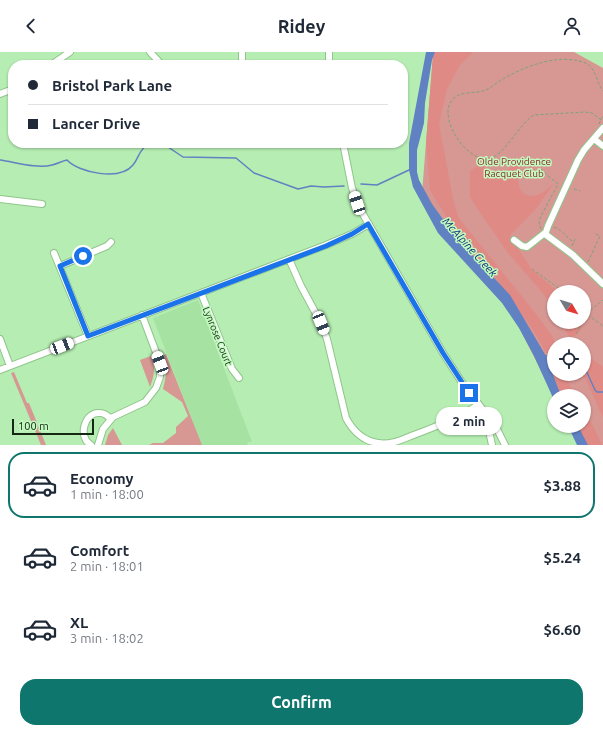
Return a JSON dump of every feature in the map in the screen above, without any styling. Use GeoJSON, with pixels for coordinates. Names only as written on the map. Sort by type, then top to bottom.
{"type":"FeatureCollection","features":[{"type":"Feature","properties":{"kind":"street"},"geometry":{"type":"LineString","coordinates":[[58,60],[70,52]]}},
{"type":"Feature","properties":{"kind":"street"},"geometry":{"type":"LineString","coordinates":[[150,52],[157,60]]}},
{"type":"Feature","properties":{"kind":"street"},"geometry":{"type":"LineString","coordinates":[[514,240],[522,246],[527,247],[545,234],[578,160],[584,150],[603,128]]}},
{"type":"Feature","properties":{"kind":"street"},"geometry":{"type":"LineString","coordinates":[[594,139],[603,146]]}},
{"type":"Feature","properties":{"kind":"street"},"geometry":{"type":"LineString","coordinates":[[344,148],[352,188],[357,203],[368,224],[443,353],[478,406],[496,427],[505,445]]}},
{"type":"Feature","properties":{"kind":"street"},"geometry":{"type":"LineString","coordinates":[[0,199],[42,204]]}},
{"type":"Feature","properties":{"kind":"street"},"geometry":{"type":"LineString","coordinates":[[0,370],[326,246],[352,234],[368,224]]}},
{"type":"Feature","properties":{"kind":"street"},"geometry":{"type":"LineString","coordinates":[[545,234],[570,252],[603,284]]}},
{"type":"Feature","properties":{"kind":"street"},"geometry":{"type":"LineString","coordinates":[[60,266],[107,246],[111,242]]}},
{"type":"Feature","properties":{"kind":"street"},"geometry":{"type":"LineString","coordinates":[[54,253],[88,336]]}},
{"type":"Feature","properties":{"kind":"street"},"geometry":{"type":"LineString","coordinates":[[289,259],[301,286],[321,323],[327,339],[346,418],[350,426],[358,435],[364,439],[378,443],[393,442],[446,423],[478,406]]}},
{"type":"Feature","properties":{"kind":"street","name":"Lynrose Court"},"geometry":{"type":"LineString","coordinates":[[201,293],[232,369],[239,378]]}},
{"type":"Feature","properties":{"kind":"street"},"geometry":{"type":"LineString","coordinates":[[98,445],[103,429],[111,419],[145,402],[156,388],[160,377],[160,363],[142,315]]}},
{"type":"Feature","properties":{"kind":"street"},"geometry":{"type":"LineString","coordinates":[[0,339],[10,366]]}},
{"type":"Feature","properties":{"kind":"street"},"geometry":{"type":"LineString","coordinates":[[478,406],[489,431],[492,445]]}},
{"type":"Feature","properties":{"kind":"street"},"geometry":{"type":"LineString","coordinates":[[91,445],[83,436],[86,421],[100,412],[111,419]]}},
{"type":"Feature","properties":{"kind":"path"},"geometry":{"type":"LineString","coordinates":[[580,58],[593,70],[603,91]]}},
{"type":"Feature","properties":{"kind":"path"},"geometry":{"type":"LineString","coordinates":[[532,62],[486,90],[463,93],[452,101],[449,106],[451,126],[465,149],[480,157],[486,159],[492,158],[499,153],[528,119],[534,115],[585,112],[592,113],[601,120],[603,115]]}},
{"type":"Feature","properties":{"kind":"path"},"geometry":{"type":"LineString","coordinates":[[543,168],[541,170],[558,184],[539,221],[540,228],[545,234]]}},
{"type":"Feature","properties":{"kind":"path"},"geometry":{"type":"LineString","coordinates":[[574,189],[580,191]]}},
{"type":"Feature","properties":{"kind":"path"},"geometry":{"type":"LineString","coordinates":[[558,229],[562,231],[568,240],[574,242]]}},
{"type":"Feature","properties":{"kind":"path"},"geometry":{"type":"LineString","coordinates":[[585,268],[600,236],[594,233]]}},
{"type":"Feature","properties":{"kind":"path"},"geometry":{"type":"LineString","coordinates":[[570,252],[575,239]]}},
{"type":"Feature","properties":{"kind":"path"},"geometry":{"type":"LineString","coordinates":[[532,269],[554,285]]}},
{"type":"Feature","properties":{"kind":"path"},"geometry":{"type":"LineString","coordinates":[[591,310],[603,300]]}},
{"type":"Feature","properties":{"kind":"path"},"geometry":{"type":"LineString","coordinates":[[591,317],[603,326]]}},
{"type":"Feature","properties":{"kind":"path"},"geometry":{"type":"LineString","coordinates":[[576,334],[578,329]]}},
{"type":"Feature","properties":{"kind":"shaded area"},"geometry":{"type":"Polygon","coordinates":[[[198,300],[252,442],[248,442],[247,445],[202,445],[153,318],[198,300]]]}},
{"type":"Feature","properties":{"kind":"green space","name":"Olde Providence Racquet Club"},"geometry":{"type":"Polygon","coordinates":[[[435,52],[574,52],[603,68],[603,445],[580,445],[572,433],[591,433],[591,389],[550,389],[503,296],[480,271],[422,193],[433,55],[435,52]]]}},
{"type":"Feature","properties":{"kind":"green space"},"geometry":{"type":"Polygon","coordinates":[[[435,52],[473,52],[460,65],[447,89],[439,124],[453,199],[458,217],[553,337],[547,337],[547,353],[533,330],[490,270],[459,238],[430,190],[426,143],[433,55],[435,52]]]}},
{"type":"Feature","properties":{"kind":"green space"},"geometry":{"type":"Polygon","coordinates":[[[519,163],[520,164],[518,182],[523,193],[527,195],[535,196],[553,185],[535,210],[511,234],[510,238],[532,270],[550,285],[547,285],[547,300],[508,253],[470,197],[470,172],[475,168],[479,166],[495,174],[504,172],[519,163]]]}},
{"type":"Feature","properties":{"kind":"green space"},"geometry":{"type":"Polygon","coordinates":[[[565,329],[581,329],[578,334],[574,336],[571,337],[565,329]]]}},
{"type":"Feature","properties":{"kind":"green space"},"geometry":{"type":"Polygon","coordinates":[[[166,354],[202,445],[149,445],[153,443],[163,443],[176,433],[176,427],[188,416],[182,402],[163,389],[166,372],[164,355],[166,354]]]}},
{"type":"Feature","properties":{"kind":"green space"},"geometry":{"type":"Polygon","coordinates":[[[151,356],[154,364],[154,372],[150,387],[140,360],[151,356]]]}},
{"type":"Feature","properties":{"kind":"green space"},"geometry":{"type":"Polygon","coordinates":[[[591,358],[603,367],[603,417],[591,389],[586,381],[591,381],[591,358]]]}},
{"type":"Feature","properties":{"kind":"green space"},"geometry":{"type":"Polygon","coordinates":[[[14,372],[27,403],[29,403],[46,445],[41,445],[11,373],[14,372]]]}},
{"type":"Feature","properties":{"kind":"green space"},"geometry":{"type":"Polygon","coordinates":[[[553,381],[568,381],[571,389],[557,389],[553,381]]]}},
{"type":"Feature","properties":{"kind":"green space"},"geometry":{"type":"Polygon","coordinates":[[[591,422],[602,445],[587,445],[580,433],[591,433],[591,422]]]}},
{"type":"Feature","properties":{"kind":"green space"},"geometry":{"type":"Polygon","coordinates":[[[113,428],[122,445],[105,445],[108,435],[113,428]]]}},
{"type":"Feature","properties":{"kind":"water"},"geometry":{"type":"Polygon","coordinates":[[[426,52],[435,52],[432,60],[425,103],[424,123],[417,150],[417,172],[419,180],[432,204],[455,236],[510,295],[546,356],[547,381],[555,381],[558,389],[549,389],[519,328],[502,303],[438,233],[413,187],[409,170],[409,143],[426,52]]]}},
{"type":"Feature","properties":{"kind":"water"},"geometry":{"type":"Polygon","coordinates":[[[571,433],[582,433],[588,445],[577,445],[571,433]]]}},
{"type":"Feature","properties":{"kind":"waterway"},"geometry":{"type":"LineString","coordinates":[[0,160],[40,166],[52,165],[67,160],[73,165],[90,172],[110,174],[127,170],[133,165],[143,148]]}},
{"type":"Feature","properties":{"kind":"waterway"},"geometry":{"type":"LineString","coordinates":[[170,148],[183,157],[236,158],[254,173],[298,189],[311,186],[344,186]]}},
{"type":"Feature","properties":{"kind":"waterway"},"geometry":{"type":"LineString","coordinates":[[361,184],[377,185],[409,170]]}},
{"type":"Feature","properties":{"kind":"waterway"},"geometry":{"type":"LineString","coordinates":[[591,381],[597,392],[603,392]]}},
{"type":"Feature","properties":{"kind":"route"},"geometry":{"type":"LineString","coordinates":[[83,256],[60,266],[88,336],[326,246],[352,234],[368,224],[443,353],[469,393]]}},
{"type":"Feature","properties":{"kind":"water label","name":"McAlpine Creek"},"geometry":{"type":"Point","coordinates":[470,247]}}]}
